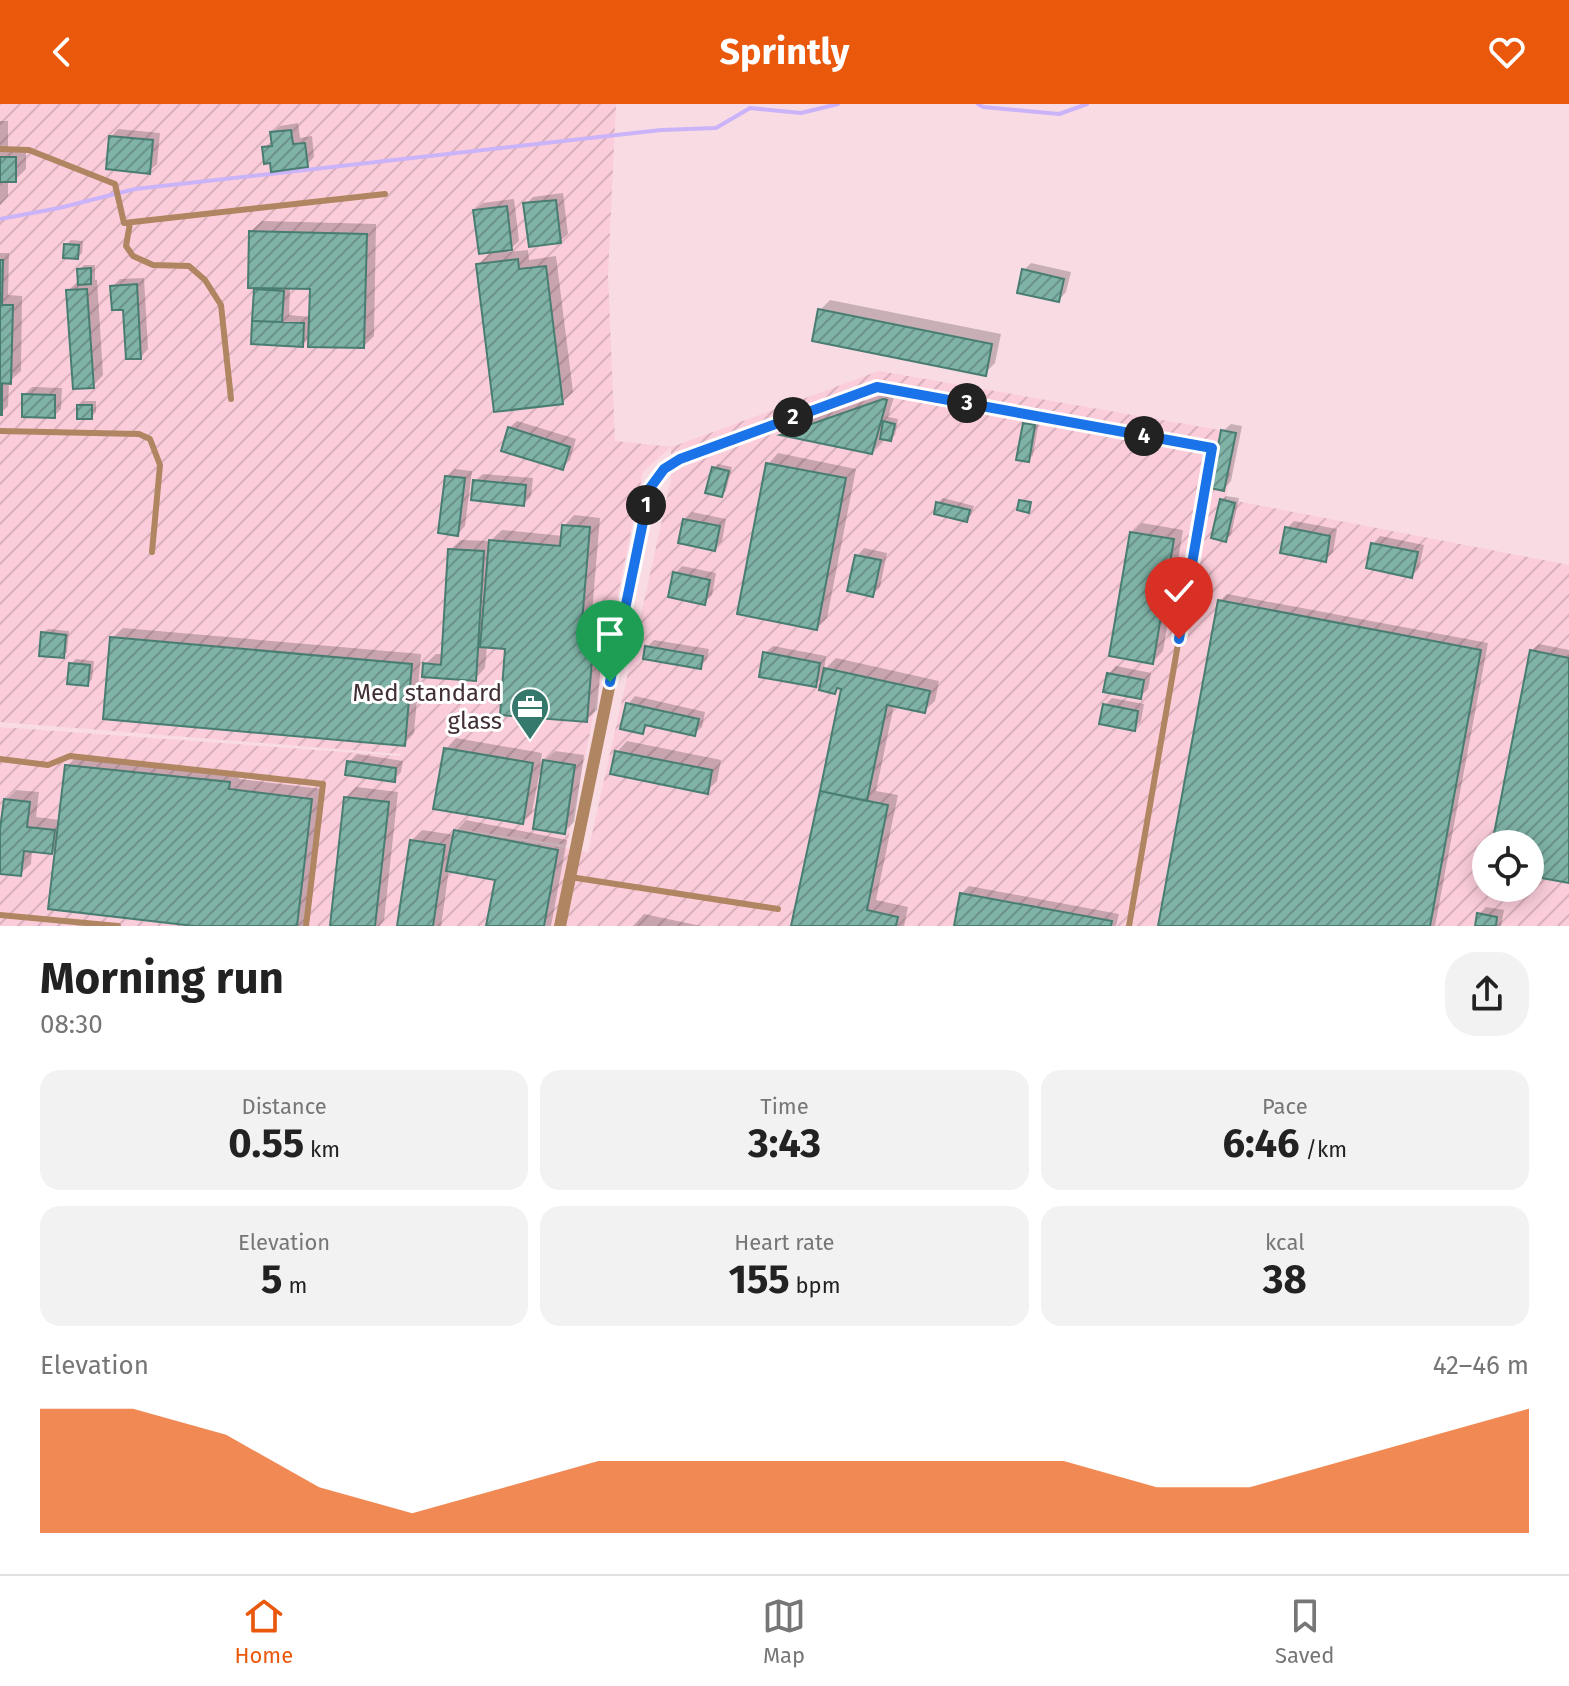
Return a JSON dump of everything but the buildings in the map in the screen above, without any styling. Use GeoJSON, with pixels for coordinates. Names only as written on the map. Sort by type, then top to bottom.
{"type":"FeatureCollection","features":[{"type":"Feature","properties":{"kind":"street"},"geometry":{"type":"LineString","coordinates":[[560,926],[650,488],[664,469],[680,459],[877,387],[1212,448]]}},
{"type":"Feature","properties":{"kind":"lane"},"geometry":{"type":"LineString","coordinates":[[0,149],[29,150],[115,184],[127,223],[126,246],[133,256],[153,265],[189,266],[205,280],[221,305],[231,399]]}},
{"type":"Feature","properties":{"kind":"lane"},"geometry":{"type":"LineString","coordinates":[[127,223],[385,194]]}},
{"type":"Feature","properties":{"kind":"lane"},"geometry":{"type":"LineString","coordinates":[[0,431],[139,434],[150,439],[160,465],[152,552]]}},
{"type":"Feature","properties":{"kind":"lane"},"geometry":{"type":"LineString","coordinates":[[1129,926],[1212,448]]}},
{"type":"Feature","properties":{"kind":"lane"},"geometry":{"type":"LineString","coordinates":[[0,759],[48,765],[70,756],[323,784],[306,926]]}},
{"type":"Feature","properties":{"kind":"lane"},"geometry":{"type":"LineString","coordinates":[[570,877],[778,909]]}},
{"type":"Feature","properties":{"kind":"lane"},"geometry":{"type":"LineString","coordinates":[[0,915],[118,926]]}},
{"type":"Feature","properties":{"kind":"shaded area"},"geometry":{"type":"Polygon","coordinates":[[[0,104],[616,104],[608,276],[615,441],[672,447],[879,371],[1237,433],[1226,499],[1569,565],[1569,926],[0,926],[0,727],[401,754],[0,722],[0,104]],[[671,447],[643,472],[567,845],[436,826],[588,852],[671,480],[671,447]]]}},
{"type":"Feature","properties":{"kind":"waterway"},"geometry":{"type":"LineString","coordinates":[[0,219],[135,189],[661,130],[716,128],[750,108],[801,113],[838,104]]}},
{"type":"Feature","properties":{"kind":"waterway"},"geometry":{"type":"LineString","coordinates":[[978,104],[1059,114],[1087,104]]}},
{"type":"Feature","properties":{"kind":"place","name":"Med standard glass"},"geometry":{"type":"Point","coordinates":[530,741]}},
{"type":"Feature","properties":{"kind":"route"},"geometry":{"type":"LineString","coordinates":[[610,682],[650,488],[664,469],[680,459],[877,387],[1212,448],[1179,639]]}}]}
